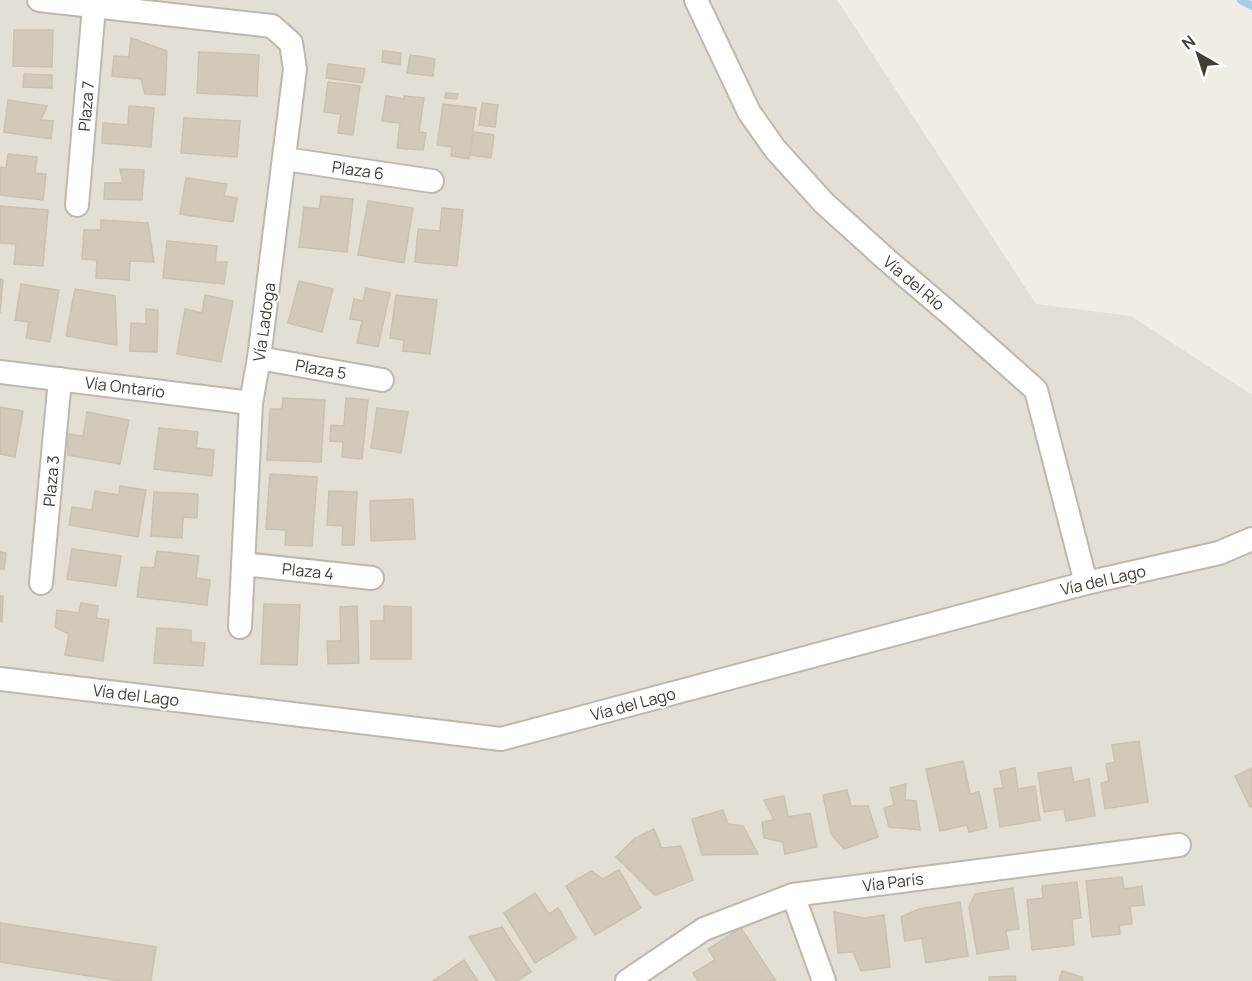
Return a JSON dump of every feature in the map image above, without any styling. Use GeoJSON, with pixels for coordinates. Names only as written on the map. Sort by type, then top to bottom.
{"type":"FeatureCollection","features":[{"type":"Feature","properties":{"kind":"street"},"geometry":{"type":"LineString","coordinates":[[39,0],[94,7]]}},
{"type":"Feature","properties":{"kind":"street","name":"Vía del Río"},"geometry":{"type":"LineString","coordinates":[[696,0],[749,112],[775,149],[824,203],[1036,390],[1086,583]]}},
{"type":"Feature","properties":{"kind":"street","name":"Vía Ladoga"},"geometry":{"type":"LineString","coordinates":[[94,7],[272,26],[291,44],[295,69],[285,159],[251,403],[240,627]]}},
{"type":"Feature","properties":{"kind":"street","name":"Plaza 7"},"geometry":{"type":"LineString","coordinates":[[77,204],[94,7]]}},
{"type":"Feature","properties":{"kind":"street","name":"Plaza 6"},"geometry":{"type":"LineString","coordinates":[[285,159],[432,181]]}},
{"type":"Feature","properties":{"kind":"street","name":"Plaza 5"},"geometry":{"type":"LineString","coordinates":[[259,358],[382,380]]}},
{"type":"Feature","properties":{"kind":"street","name":"Vía Ontario"},"geometry":{"type":"LineString","coordinates":[[0,372],[251,403]]}},
{"type":"Feature","properties":{"kind":"street","name":"Plaza 3"},"geometry":{"type":"LineString","coordinates":[[41,583],[60,379]]}},
{"type":"Feature","properties":{"kind":"street","name":"Vía del Lago"},"geometry":{"type":"LineString","coordinates":[[0,679],[501,739],[1086,583],[1219,554],[1252,539]]}},
{"type":"Feature","properties":{"kind":"street","name":"Plaza 4"},"geometry":{"type":"LineString","coordinates":[[243,564],[372,578]]}},
{"type":"Feature","properties":{"kind":"street","name":"Vía París"},"geometry":{"type":"LineString","coordinates":[[627,981],[704,929],[793,895],[1179,845]]}},
{"type":"Feature","properties":{"kind":"street"},"geometry":{"type":"LineString","coordinates":[[793,895],[824,981]]}},
{"type":"Feature","properties":{"kind":"shaded area"},"geometry":{"type":"Polygon","coordinates":[[[0,0],[837,0],[1036,304],[1131,316],[1252,395],[1252,981],[0,981],[0,0]]]}},
{"type":"Feature","properties":{"kind":"building"},"geometry":{"type":"Polygon","coordinates":[[[14,30],[53,30],[52,67],[13,66],[14,30]]]}},
{"type":"Feature","properties":{"kind":"building"},"geometry":{"type":"Polygon","coordinates":[[[131,38],[167,51],[165,95],[145,94],[141,79],[112,76],[114,56],[129,57],[131,38]]]}},
{"type":"Feature","properties":{"kind":"building"},"geometry":{"type":"Polygon","coordinates":[[[383,51],[401,53],[400,65],[382,62],[383,51]]]}},
{"type":"Feature","properties":{"kind":"building"},"geometry":{"type":"Polygon","coordinates":[[[199,52],[259,55],[257,96],[197,93],[199,52]]]}},
{"type":"Feature","properties":{"kind":"building"},"geometry":{"type":"Polygon","coordinates":[[[410,55],[435,59],[433,76],[407,73],[410,55]]]}},
{"type":"Feature","properties":{"kind":"building"},"geometry":{"type":"Polygon","coordinates":[[[328,64],[365,69],[362,83],[326,78],[328,64]]]}},
{"type":"Feature","properties":{"kind":"building"},"geometry":{"type":"Polygon","coordinates":[[[24,74],[52,75],[52,88],[23,87],[24,74]]]}},
{"type":"Feature","properties":{"kind":"building"},"geometry":{"type":"Polygon","coordinates":[[[328,82],[360,86],[353,135],[338,133],[341,114],[324,112],[328,82]]]}},
{"type":"Feature","properties":{"kind":"building"},"geometry":{"type":"Polygon","coordinates":[[[446,93],[458,94],[457,99],[445,98],[446,93]]]}},
{"type":"Feature","properties":{"kind":"building"},"geometry":{"type":"Polygon","coordinates":[[[386,96],[404,99],[404,96],[424,98],[419,132],[426,133],[423,150],[397,148],[400,123],[382,121],[386,96]]]}},
{"type":"Feature","properties":{"kind":"building"},"geometry":{"type":"Polygon","coordinates":[[[8,100],[47,106],[41,120],[53,121],[51,139],[4,132],[8,100]]]}},
{"type":"Feature","properties":{"kind":"building"},"geometry":{"type":"Polygon","coordinates":[[[482,103],[498,105],[495,127],[479,125],[482,103]]]}},
{"type":"Feature","properties":{"kind":"building"},"geometry":{"type":"Polygon","coordinates":[[[443,104],[476,108],[469,159],[451,156],[452,147],[437,145],[443,104]]]}},
{"type":"Feature","properties":{"kind":"building"},"geometry":{"type":"Polygon","coordinates":[[[129,106],[154,108],[151,147],[102,143],[103,123],[128,125],[129,106]]]}},
{"type":"Feature","properties":{"kind":"building"},"geometry":{"type":"Polygon","coordinates":[[[184,118],[240,121],[237,157],[181,153],[184,118]]]}},
{"type":"Feature","properties":{"kind":"building"},"geometry":{"type":"Polygon","coordinates":[[[474,132],[494,135],[491,158],[470,155],[474,132]]]}},
{"type":"Feature","properties":{"kind":"building"},"geometry":{"type":"Polygon","coordinates":[[[8,154],[37,157],[35,173],[46,174],[43,200],[0,195],[0,167],[6,168],[8,154]]]}},
{"type":"Feature","properties":{"kind":"building"},"geometry":{"type":"Polygon","coordinates":[[[120,169],[144,170],[142,200],[104,199],[105,183],[123,183],[120,169]]]}},
{"type":"Feature","properties":{"kind":"building"},"geometry":{"type":"Polygon","coordinates":[[[186,178],[227,184],[224,196],[237,198],[233,222],[180,214],[186,178]]]}},
{"type":"Feature","properties":{"kind":"building"},"geometry":{"type":"Polygon","coordinates":[[[321,196],[353,199],[347,252],[299,247],[304,207],[319,209],[321,196]]]}},
{"type":"Feature","properties":{"kind":"building"},"geometry":{"type":"Polygon","coordinates":[[[368,201],[413,208],[404,263],[358,255],[368,201]]]}},
{"type":"Feature","properties":{"kind":"building"},"geometry":{"type":"Polygon","coordinates":[[[0,206],[48,210],[43,266],[14,264],[16,244],[0,243],[0,206]]]}},
{"type":"Feature","properties":{"kind":"building"},"geometry":{"type":"Polygon","coordinates":[[[442,208],[463,210],[457,266],[415,262],[418,229],[440,231],[442,208]]]}},
{"type":"Feature","properties":{"kind":"building"},"geometry":{"type":"Polygon","coordinates":[[[101,220],[148,223],[154,262],[130,261],[129,280],[96,278],[97,260],[82,259],[84,230],[101,230],[101,220]]]}},
{"type":"Feature","properties":{"kind":"building"},"geometry":{"type":"Polygon","coordinates":[[[167,241],[217,246],[215,262],[227,262],[224,284],[163,278],[167,241]]]}},
{"type":"Feature","properties":{"kind":"building"},"geometry":{"type":"Polygon","coordinates":[[[0,279],[3,280],[0,313],[0,279]]]}},
{"type":"Feature","properties":{"kind":"building"},"geometry":{"type":"Polygon","coordinates":[[[299,281],[333,289],[322,332],[288,323],[299,281]]]}},
{"type":"Feature","properties":{"kind":"building"},"geometry":{"type":"Polygon","coordinates":[[[21,284],[59,290],[50,342],[26,338],[29,322],[15,320],[21,284]]]}},
{"type":"Feature","properties":{"kind":"building"},"geometry":{"type":"Polygon","coordinates":[[[366,288],[390,293],[378,347],[357,343],[362,321],[350,319],[354,299],[363,301],[366,288]]]}},
{"type":"Feature","properties":{"kind":"building"},"geometry":{"type":"Polygon","coordinates":[[[75,289],[115,296],[117,345],[66,336],[75,289]]]}},
{"type":"Feature","properties":{"kind":"building"},"geometry":{"type":"Polygon","coordinates":[[[205,295],[233,301],[221,362],[177,354],[185,309],[202,313],[205,295]]]}},
{"type":"Feature","properties":{"kind":"building"},"geometry":{"type":"Polygon","coordinates":[[[396,295],[437,300],[430,354],[403,351],[404,340],[390,338],[396,295]]]}},
{"type":"Feature","properties":{"kind":"building"},"geometry":{"type":"Polygon","coordinates":[[[146,309],[158,310],[157,352],[130,351],[131,323],[146,324],[146,309]]]}},
{"type":"Feature","properties":{"kind":"building"},"geometry":{"type":"Polygon","coordinates":[[[283,398],[325,400],[321,462],[267,460],[270,409],[282,409],[283,398]]]}},
{"type":"Feature","properties":{"kind":"building"},"geometry":{"type":"Polygon","coordinates":[[[346,398],[368,400],[362,459],[342,457],[343,442],[330,441],[331,425],[344,426],[346,398]]]}},
{"type":"Feature","properties":{"kind":"building"},"geometry":{"type":"Polygon","coordinates":[[[0,407],[23,411],[15,457],[0,454],[0,407]]]}},
{"type":"Feature","properties":{"kind":"building"},"geometry":{"type":"Polygon","coordinates":[[[377,408],[408,412],[401,453],[371,448],[377,408]]]}},
{"type":"Feature","properties":{"kind":"building"},"geometry":{"type":"Polygon","coordinates":[[[87,412],[129,420],[120,464],[68,455],[67,434],[83,436],[87,412]]]}},
{"type":"Feature","properties":{"kind":"building"},"geometry":{"type":"Polygon","coordinates":[[[159,428],[198,432],[196,448],[214,450],[212,476],[154,469],[159,428]]]}},
{"type":"Feature","properties":{"kind":"building"},"geometry":{"type":"Polygon","coordinates":[[[270,474],[317,477],[312,546],[285,545],[286,530],[266,529],[270,474]]]}},
{"type":"Feature","properties":{"kind":"building"},"geometry":{"type":"Polygon","coordinates":[[[120,486],[146,490],[138,537],[69,525],[72,507],[92,510],[95,491],[119,495],[120,486]]]}},
{"type":"Feature","properties":{"kind":"building"},"geometry":{"type":"Polygon","coordinates":[[[329,491],[357,492],[354,545],[342,545],[343,526],[327,525],[329,491]]]}},
{"type":"Feature","properties":{"kind":"building"},"geometry":{"type":"Polygon","coordinates":[[[154,492],[198,494],[197,518],[183,517],[182,538],[151,536],[154,492]]]}},
{"type":"Feature","properties":{"kind":"building"},"geometry":{"type":"Polygon","coordinates":[[[413,499],[415,539],[371,541],[370,501],[413,499]]]}},
{"type":"Feature","properties":{"kind":"building"},"geometry":{"type":"Polygon","coordinates":[[[72,549],[121,556],[116,586],[67,579],[72,549]]]}},
{"type":"Feature","properties":{"kind":"building"},"geometry":{"type":"Polygon","coordinates":[[[157,551],[199,556],[196,578],[210,580],[207,605],[137,597],[141,567],[154,568],[157,551]]]}},
{"type":"Feature","properties":{"kind":"building"},"geometry":{"type":"Polygon","coordinates":[[[0,552],[6,553],[4,569],[0,569],[0,552]]]}},
{"type":"Feature","properties":{"kind":"building"},"geometry":{"type":"Polygon","coordinates":[[[0,596],[3,596],[2,622],[0,621],[0,596]]]}},
{"type":"Feature","properties":{"kind":"building"},"geometry":{"type":"Polygon","coordinates":[[[81,603],[98,606],[96,618],[109,620],[103,661],[65,655],[69,634],[55,627],[57,610],[79,613],[81,603]]]}},
{"type":"Feature","properties":{"kind":"building"},"geometry":{"type":"Polygon","coordinates":[[[264,604],[300,605],[297,665],[261,664],[264,604]]]}},
{"type":"Feature","properties":{"kind":"building"},"geometry":{"type":"Polygon","coordinates":[[[357,606],[359,663],[328,664],[327,641],[341,641],[340,607],[357,606]]]}},
{"type":"Feature","properties":{"kind":"building"},"geometry":{"type":"Polygon","coordinates":[[[384,606],[411,607],[411,659],[371,659],[371,621],[384,621],[384,606]]]}},
{"type":"Feature","properties":{"kind":"building"},"geometry":{"type":"Polygon","coordinates":[[[157,628],[191,630],[191,642],[205,643],[203,666],[154,663],[157,628]]]}},
{"type":"Feature","properties":{"kind":"building"},"geometry":{"type":"Polygon","coordinates":[[[1139,741],[1148,802],[1105,809],[1101,783],[1109,781],[1106,764],[1115,762],[1112,745],[1139,741]]]}},
{"type":"Feature","properties":{"kind":"building"},"geometry":{"type":"Polygon","coordinates":[[[963,761],[970,794],[979,792],[987,828],[969,832],[967,825],[940,831],[926,769],[963,761]]]}},
{"type":"Feature","properties":{"kind":"building"},"geometry":{"type":"Polygon","coordinates":[[[1071,767],[1074,782],[1089,779],[1095,816],[1066,821],[1064,809],[1044,812],[1038,773],[1071,767]]]}},
{"type":"Feature","properties":{"kind":"building"},"geometry":{"type":"Polygon","coordinates":[[[1015,768],[1018,789],[1035,786],[1040,820],[1000,827],[994,789],[1003,788],[1000,771],[1015,768]]]}},
{"type":"Feature","properties":{"kind":"building"},"geometry":{"type":"Polygon","coordinates":[[[1252,768],[1252,806],[1250,807],[1235,776],[1252,768]]]}},
{"type":"Feature","properties":{"kind":"building"},"geometry":{"type":"Polygon","coordinates":[[[906,784],[905,800],[916,801],[920,830],[889,827],[884,808],[894,805],[890,788],[906,784]]]}},
{"type":"Feature","properties":{"kind":"building"},"geometry":{"type":"Polygon","coordinates":[[[847,790],[851,806],[868,806],[878,837],[844,849],[831,834],[823,795],[847,790]]]}},
{"type":"Feature","properties":{"kind":"building"},"geometry":{"type":"Polygon","coordinates":[[[784,796],[788,817],[810,813],[817,847],[785,854],[783,842],[764,838],[762,822],[774,820],[764,800],[784,796]]]}},
{"type":"Feature","properties":{"kind":"building"},"geometry":{"type":"Polygon","coordinates":[[[723,810],[728,824],[743,826],[758,854],[702,855],[692,819],[723,810]]]}},
{"type":"Feature","properties":{"kind":"building"},"geometry":{"type":"Polygon","coordinates":[[[654,829],[662,848],[681,846],[693,880],[655,895],[616,857],[635,838],[654,829]]]}},
{"type":"Feature","properties":{"kind":"building"},"geometry":{"type":"Polygon","coordinates":[[[619,870],[641,908],[595,935],[566,886],[591,871],[603,879],[619,870]]]}},
{"type":"Feature","properties":{"kind":"building"},"geometry":{"type":"Polygon","coordinates":[[[1122,877],[1124,889],[1142,886],[1144,905],[1130,906],[1132,924],[1119,925],[1120,934],[1092,937],[1086,881],[1122,877]]]}},
{"type":"Feature","properties":{"kind":"building"},"geometry":{"type":"Polygon","coordinates":[[[1077,882],[1081,918],[1072,919],[1074,945],[1032,950],[1027,900],[1043,898],[1042,886],[1077,882]]]}},
{"type":"Feature","properties":{"kind":"building"},"geometry":{"type":"Polygon","coordinates":[[[1013,888],[1019,929],[1006,931],[1009,949],[977,954],[969,907],[975,894],[1013,888]]]}},
{"type":"Feature","properties":{"kind":"building"},"geometry":{"type":"Polygon","coordinates":[[[535,893],[549,914],[558,908],[576,938],[535,963],[504,913],[535,893]]]}},
{"type":"Feature","properties":{"kind":"building"},"geometry":{"type":"Polygon","coordinates":[[[960,902],[968,956],[926,963],[922,938],[905,941],[901,917],[919,909],[960,902]]]}},
{"type":"Feature","properties":{"kind":"building"},"geometry":{"type":"Polygon","coordinates":[[[834,912],[864,918],[884,915],[890,967],[861,971],[853,952],[838,953],[834,912]]]}},
{"type":"Feature","properties":{"kind":"building"},"geometry":{"type":"Polygon","coordinates":[[[0,923],[156,947],[151,981],[121,981],[0,962],[0,923]]]}},
{"type":"Feature","properties":{"kind":"building"},"geometry":{"type":"Polygon","coordinates":[[[502,927],[531,972],[517,981],[497,981],[469,937],[502,927]]]}},
{"type":"Feature","properties":{"kind":"building"},"geometry":{"type":"Polygon","coordinates":[[[741,928],[776,981],[698,981],[693,973],[715,960],[708,949],[741,928]]]}},
{"type":"Feature","properties":{"kind":"building"},"geometry":{"type":"Polygon","coordinates":[[[464,960],[478,981],[433,981],[464,960]]]}},
{"type":"Feature","properties":{"kind":"building"},"geometry":{"type":"Polygon","coordinates":[[[1062,971],[1082,977],[1083,981],[1059,981],[1062,971]]]}},
{"type":"Feature","properties":{"kind":"building"},"geometry":{"type":"Polygon","coordinates":[[[1015,976],[1016,981],[989,981],[989,977],[1015,976]]]}},
{"type":"Feature","properties":{"kind":"waterway"},"geometry":{"type":"LineString","coordinates":[[1241,0],[1252,6]]}}]}
